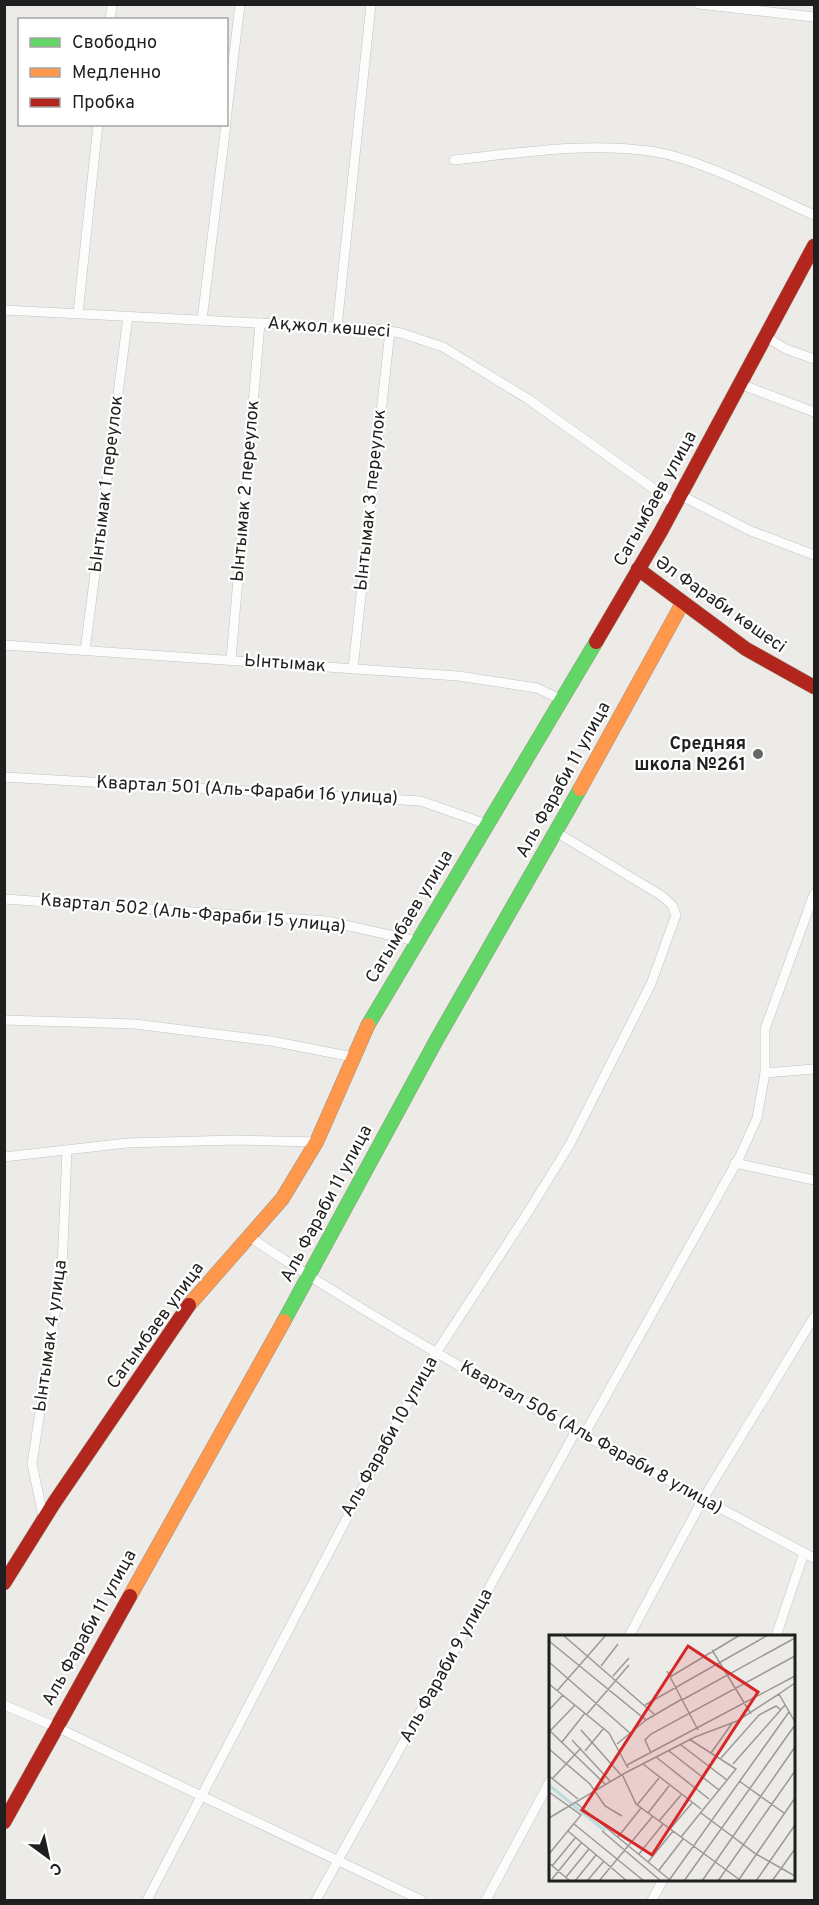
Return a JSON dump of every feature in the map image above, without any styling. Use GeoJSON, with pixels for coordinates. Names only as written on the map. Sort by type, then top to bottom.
{"type":"FeatureCollection","features":[{"type":"Feature","properties":{"kind":"street"},"geometry":{"type":"LineString","coordinates":[[228,103],[240,4]]}},
{"type":"Feature","properties":{"kind":"street"},"geometry":{"type":"LineString","coordinates":[[337,327],[371,4]]}},
{"type":"Feature","properties":{"kind":"street"},"geometry":{"type":"LineString","coordinates":[[699,4],[814,17]]}},
{"type":"Feature","properties":{"kind":"street"},"geometry":{"type":"LineString","coordinates":[[78,313],[98,126]]}},
{"type":"Feature","properties":{"kind":"street"},"geometry":{"type":"LineString","coordinates":[[202,320],[226,126]]}},
{"type":"Feature","properties":{"kind":"street"},"geometry":{"type":"LineString","coordinates":[[454,160],[588,146],[651,151],[699,165],[814,215]]}},
{"type":"Feature","properties":{"kind":"street","name":"Сагымбаев улица"},"geometry":{"type":"LineString","coordinates":[[4,1583],[197,1293],[282,1198],[316,1142],[353,1057],[382,999],[638,569],[814,246]]}},
{"type":"Feature","properties":{"kind":"street","name":"Ақжол көшесі"},"geometry":{"type":"LineString","coordinates":[[4,310],[390,331],[443,347],[528,399],[678,499],[814,555]]}},
{"type":"Feature","properties":{"kind":"street","name":"Ынтымак 1 переулок"},"geometry":{"type":"LineString","coordinates":[[86,651],[128,316]]}},
{"type":"Feature","properties":{"kind":"street","name":"Ынтымак 2 переулок"},"geometry":{"type":"LineString","coordinates":[[231,660],[260,323]]}},
{"type":"Feature","properties":{"kind":"street","name":"Ынтымак 3 переулок"},"geometry":{"type":"LineString","coordinates":[[353,669],[390,331]]}},
{"type":"Feature","properties":{"kind":"street"},"geometry":{"type":"LineString","coordinates":[[766,337],[786,349],[814,359]]}},
{"type":"Feature","properties":{"kind":"street"},"geometry":{"type":"LineString","coordinates":[[740,384],[814,412]]}},
{"type":"Feature","properties":{"kind":"street","name":"Әл Фараби көшесі"},"geometry":{"type":"LineString","coordinates":[[638,569],[682,604],[746,649],[814,687]]}},
{"type":"Feature","properties":{"kind":"street","name":"Аль Фараби 11 улица"},"geometry":{"type":"LineString","coordinates":[[4,1822],[295,1302],[437,1039],[556,832],[682,604]]}},
{"type":"Feature","properties":{"kind":"street","name":"Ынтымак"},"geometry":{"type":"LineString","coordinates":[[4,645],[353,669],[512,683],[537,688],[562,700]]}},
{"type":"Feature","properties":{"kind":"street","name":"Квартал 501 (Аль-Фараби 16 улица)"},"geometry":{"type":"LineString","coordinates":[[4,777],[421,801],[486,824]]}},
{"type":"Feature","properties":{"kind":"street","name":"Аль Фараби 10 улица"},"geometry":{"type":"LineString","coordinates":[[147,1900],[389,1437],[436,1353],[531,1209],[570,1144],[651,984],[676,915],[672,905],[662,896],[556,832]]}},
{"type":"Feature","properties":{"kind":"street","name":"Аль Фараби 9 улица"},"geometry":{"type":"LineString","coordinates":[[316,1900],[735,1163],[757,1118],[765,1073],[765,1029],[814,894]]}},
{"type":"Feature","properties":{"kind":"street","name":"Квартал 502 (Аль-Фараби 15 улица)"},"geometry":{"type":"LineString","coordinates":[[4,899],[327,921],[416,941]]}},
{"type":"Feature","properties":{"kind":"street"},"geometry":{"type":"LineString","coordinates":[[4,1020],[135,1024],[271,1041],[353,1057]]}},
{"type":"Feature","properties":{"kind":"street"},"geometry":{"type":"LineString","coordinates":[[765,1073],[814,1069]]}},
{"type":"Feature","properties":{"kind":"street"},"geometry":{"type":"LineString","coordinates":[[4,1157],[127,1143],[236,1140],[316,1142]]}},
{"type":"Feature","properties":{"kind":"street","name":"Ынтымак 4 улица"},"geometry":{"type":"LineString","coordinates":[[44,1520],[32,1464],[62,1268],[67,1150]]}},
{"type":"Feature","properties":{"kind":"street"},"geometry":{"type":"LineString","coordinates":[[735,1163],[814,1180]]}},
{"type":"Feature","properties":{"kind":"street","name":"Квартал 506 (Аль Фараби 8 улица)"},"geometry":{"type":"LineString","coordinates":[[248,1236],[307,1276],[436,1353],[814,1558]]}},
{"type":"Feature","properties":{"kind":"street"},"geometry":{"type":"LineString","coordinates":[[630,1635],[703,1499],[814,1317]]}},
{"type":"Feature","properties":{"kind":"street"},"geometry":{"type":"LineString","coordinates":[[776,1635],[804,1552]]}},
{"type":"Feature","properties":{"kind":"street"},"geometry":{"type":"LineString","coordinates":[[4,1705],[56,1727],[421,1900]]}},
{"type":"Feature","properties":{"kind":"street"},"geometry":{"type":"LineString","coordinates":[[486,1900],[549,1783]]}},
{"type":"Feature","properties":{"kind":"street"},"geometry":{"type":"LineString","coordinates":[[652,1900],[662,1881]]}},
{"type":"Feature","properties":{"kind":"traffic: fast"},"geometry":{"type":"LineString","coordinates":[[368,1025],[596,642]]}},
{"type":"Feature","properties":{"kind":"traffic: fast"},"geometry":{"type":"LineString","coordinates":[[284,1321],[437,1039],[580,789]]}},
{"type":"Feature","properties":{"kind":"traffic: slow"},"geometry":{"type":"LineString","coordinates":[[580,789],[682,604]]}},
{"type":"Feature","properties":{"kind":"traffic: slow"},"geometry":{"type":"LineString","coordinates":[[189,1305],[282,1199],[317,1141],[368,1025]]}},
{"type":"Feature","properties":{"kind":"traffic: slow"},"geometry":{"type":"LineString","coordinates":[[130,1596],[284,1321]]}},
{"type":"Feature","properties":{"kind":"traffic: jam"},"geometry":{"type":"LineString","coordinates":[[596,642],[661,531],[814,246]]}},
{"type":"Feature","properties":{"kind":"traffic: jam"},"geometry":{"type":"LineString","coordinates":[[638,569],[746,649],[814,687]]}},
{"type":"Feature","properties":{"kind":"traffic: jam"},"geometry":{"type":"LineString","coordinates":[[4,1583],[54,1503],[189,1305]]}},
{"type":"Feature","properties":{"kind":"traffic: jam"},"geometry":{"type":"LineString","coordinates":[[4,1822],[130,1596]]}},
{"type":"Feature","properties":{"kind":"place","name":"Средняя школа №261"},"geometry":{"type":"Point","coordinates":[758,754]}}]}
